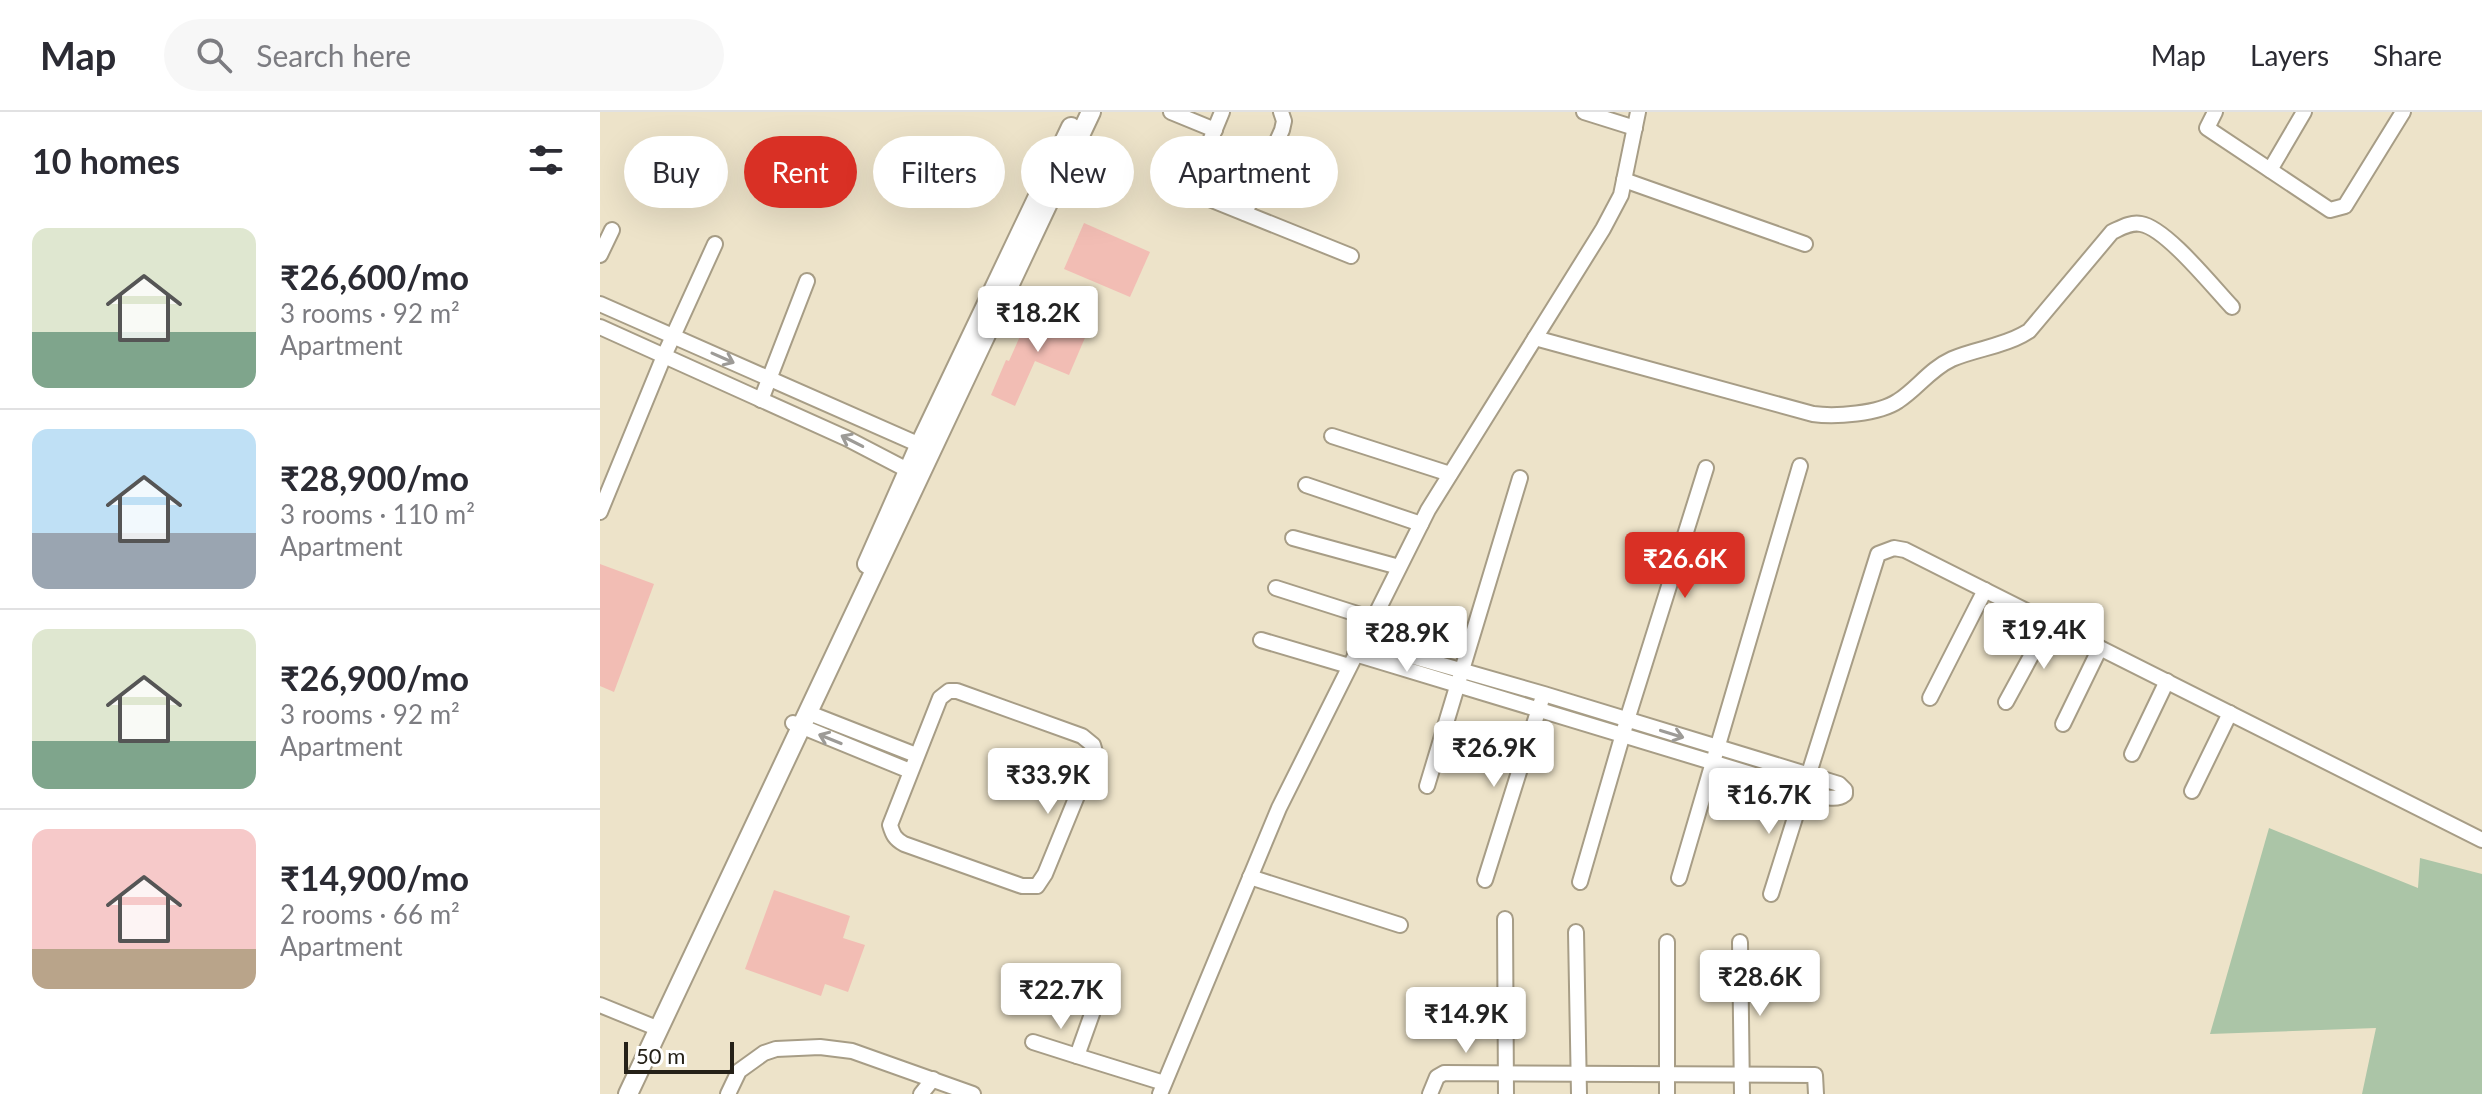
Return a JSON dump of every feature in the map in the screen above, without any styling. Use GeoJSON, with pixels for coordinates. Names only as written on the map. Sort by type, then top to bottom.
{"type":"FeatureCollection","features":[{"type":"Feature","properties":{"kind":"main road"},"geometry":{"type":"LineString","coordinates":[[616,1094],[654,1027],[801,721],[1079,112]]}},
{"type":"Feature","properties":{"kind":"main road"},"geometry":{"type":"LineString","coordinates":[[926,448],[1091,112]]}},
{"type":"Feature","properties":{"kind":"main road"},"geometry":{"type":"LineString","coordinates":[[628,1094],[654,1027]]}},
{"type":"Feature","properties":{"kind":"street"},"geometry":{"type":"LineString","coordinates":[[1171,112],[1215,130]]}},
{"type":"Feature","properties":{"kind":"street"},"geometry":{"type":"LineString","coordinates":[[1222,112],[1194,180],[1202,196],[1351,256]]}},
{"type":"Feature","properties":{"kind":"street"},"geometry":{"type":"LineString","coordinates":[[1245,213],[1282,130],[1284,121],[1281,112]]}},
{"type":"Feature","properties":{"kind":"street"},"geometry":{"type":"LineString","coordinates":[[1584,112],[1635,128]]}},
{"type":"Feature","properties":{"kind":"street"},"geometry":{"type":"LineString","coordinates":[[1033,1042],[1162,1089],[1279,808],[1421,524],[1621,195],[1638,112]]}},
{"type":"Feature","properties":{"kind":"street"},"geometry":{"type":"LineString","coordinates":[[2215,112],[2207,128],[2330,210],[2345,206],[2403,112]]}},
{"type":"Feature","properties":{"kind":"street"},"geometry":{"type":"LineString","coordinates":[[2270,170],[2304,112]]}},
{"type":"Feature","properties":{"kind":"street"},"geometry":{"type":"LineString","coordinates":[[1624,180],[1805,244]]}},
{"type":"Feature","properties":{"kind":"street"},"geometry":{"type":"LineString","coordinates":[[1535,338],[1813,414],[1842,416],[1890,405],[1949,361],[2029,331],[2112,232],[2125,225],[2138,223],[2160,231],[2232,307]]}},
{"type":"Feature","properties":{"kind":"street"},"geometry":{"type":"LineString","coordinates":[[600,255],[612,230]]}},
{"type":"Feature","properties":{"kind":"street"},"geometry":{"type":"LineString","coordinates":[[600,512],[672,336],[715,244]]}},
{"type":"Feature","properties":{"kind":"street"},"geometry":{"type":"LineString","coordinates":[[761,400],[807,281]]}},
{"type":"Feature","properties":{"kind":"street"},"geometry":{"type":"LineString","coordinates":[[600,304],[926,448]]}},
{"type":"Feature","properties":{"kind":"street"},"geometry":{"type":"LineString","coordinates":[[600,327],[846,438],[914,474]]}},
{"type":"Feature","properties":{"kind":"street"},"geometry":{"type":"LineString","coordinates":[[1332,436],[1450,474]]}},
{"type":"Feature","properties":{"kind":"street"},"geometry":{"type":"LineString","coordinates":[[1679,878],[1800,466]]}},
{"type":"Feature","properties":{"kind":"street"},"geometry":{"type":"LineString","coordinates":[[1580,882],[1706,468]]}},
{"type":"Feature","properties":{"kind":"street"},"geometry":{"type":"LineString","coordinates":[[1427,786],[1520,478]]}},
{"type":"Feature","properties":{"kind":"street"},"geometry":{"type":"LineString","coordinates":[[1306,485],[1421,524]]}},
{"type":"Feature","properties":{"kind":"street"},"geometry":{"type":"LineString","coordinates":[[1293,538],[1399,567]]}},
{"type":"Feature","properties":{"kind":"street"},"geometry":{"type":"LineString","coordinates":[[1771,894],[1878,554],[1894,548],[1905,550],[2482,840]]}},
{"type":"Feature","properties":{"kind":"street"},"geometry":{"type":"LineString","coordinates":[[1276,588],[1373,619]]}},
{"type":"Feature","properties":{"kind":"street"},"geometry":{"type":"LineString","coordinates":[[1930,698],[1985,590]]}},
{"type":"Feature","properties":{"kind":"street"},"geometry":{"type":"LineString","coordinates":[[2006,702],[2049,623]]}},
{"type":"Feature","properties":{"kind":"street"},"geometry":{"type":"LineString","coordinates":[[1261,640],[1458,685],[1539,709],[1625,727]]}},
{"type":"Feature","properties":{"kind":"street"},"geometry":{"type":"LineString","coordinates":[[1362,640],[1544,694],[1625,727],[1806,783]]}},
{"type":"Feature","properties":{"kind":"street"},"geometry":{"type":"LineString","coordinates":[[2063,724],[2100,648]]}},
{"type":"Feature","properties":{"kind":"street"},"geometry":{"type":"LineString","coordinates":[[2132,754],[2167,681]]}},
{"type":"Feature","properties":{"kind":"street"},"geometry":{"type":"LineString","coordinates":[[949,691],[957,691],[1082,736],[1093,745],[1095,752],[1045,874],[1037,886],[1031,887],[895,839],[890,825],[916,755],[940,698],[949,691]]}},
{"type":"Feature","properties":{"kind":"street"},"geometry":{"type":"LineString","coordinates":[[1485,880],[1544,694]]}},
{"type":"Feature","properties":{"kind":"street"},"geometry":{"type":"LineString","coordinates":[[2192,791],[2230,713]]}},
{"type":"Feature","properties":{"kind":"street"},"geometry":{"type":"LineString","coordinates":[[801,721],[866,734],[916,755]]}},
{"type":"Feature","properties":{"kind":"street"},"geometry":{"type":"LineString","coordinates":[[801,721],[860,751],[910,771]]}},
{"type":"Feature","properties":{"kind":"street"},"geometry":{"type":"LineString","coordinates":[[860,751],[866,734]]}},
{"type":"Feature","properties":{"kind":"street"},"geometry":{"type":"LineString","coordinates":[[1250,877],[1400,925]]}},
{"type":"Feature","properties":{"kind":"street"},"geometry":{"type":"LineString","coordinates":[[1505,919],[1506,1094]]}},
{"type":"Feature","properties":{"kind":"street"},"geometry":{"type":"LineString","coordinates":[[1576,932],[1579,1094]]}},
{"type":"Feature","properties":{"kind":"street"},"geometry":{"type":"LineString","coordinates":[[1667,942],[1667,1094]]}},
{"type":"Feature","properties":{"kind":"street"},"geometry":{"type":"LineString","coordinates":[[1740,942],[1742,1094]]}},
{"type":"Feature","properties":{"kind":"street"},"geometry":{"type":"LineString","coordinates":[[600,1005],[654,1027]]}},
{"type":"Feature","properties":{"kind":"street"},"geometry":{"type":"LineString","coordinates":[[1077,1056],[1092,1014]]}},
{"type":"Feature","properties":{"kind":"street"},"geometry":{"type":"LineString","coordinates":[[728,1094],[739,1071],[750,1061],[776,1049],[820,1047],[852,1051],[973,1094]]}},
{"type":"Feature","properties":{"kind":"street"},"geometry":{"type":"LineString","coordinates":[[1440,1094],[1445,1081],[1444,1073]]}},
{"type":"Feature","properties":{"kind":"street"},"geometry":{"type":"LineString","coordinates":[[1430,1094],[1437,1077],[1444,1073],[1815,1075],[1816,1094]]}},
{"type":"Feature","properties":{"kind":"street"},"geometry":{"type":"LineString","coordinates":[[921,1094],[933,1079]]}},
{"type":"Feature","properties":{"kind":"green space"},"geometry":{"type":"Polygon","coordinates":[[[2269,828],[2418,888],[2420,858],[2482,874],[2482,1094],[2362,1094],[2376,1028],[2210,1034],[2269,828]]]}},
{"type":"Feature","properties":{"kind":"building"},"geometry":{"type":"Polygon","coordinates":[[[1084,223],[1150,252],[1130,297],[1064,269],[1084,223]]]}},
{"type":"Feature","properties":{"kind":"building"},"geometry":{"type":"Polygon","coordinates":[[[1032,309],[1087,333],[1069,375],[1035,361],[1015,406],[991,395],[1032,309]]]}},
{"type":"Feature","properties":{"kind":"building"},"geometry":{"type":"Polygon","coordinates":[[[600,564],[654,584],[614,692],[600,686],[600,564]]]}},
{"type":"Feature","properties":{"kind":"building"},"geometry":{"type":"Polygon","coordinates":[[[774,890],[850,916],[843,938],[865,945],[848,992],[825,984],[821,996],[745,969],[774,890]]]}}]}
